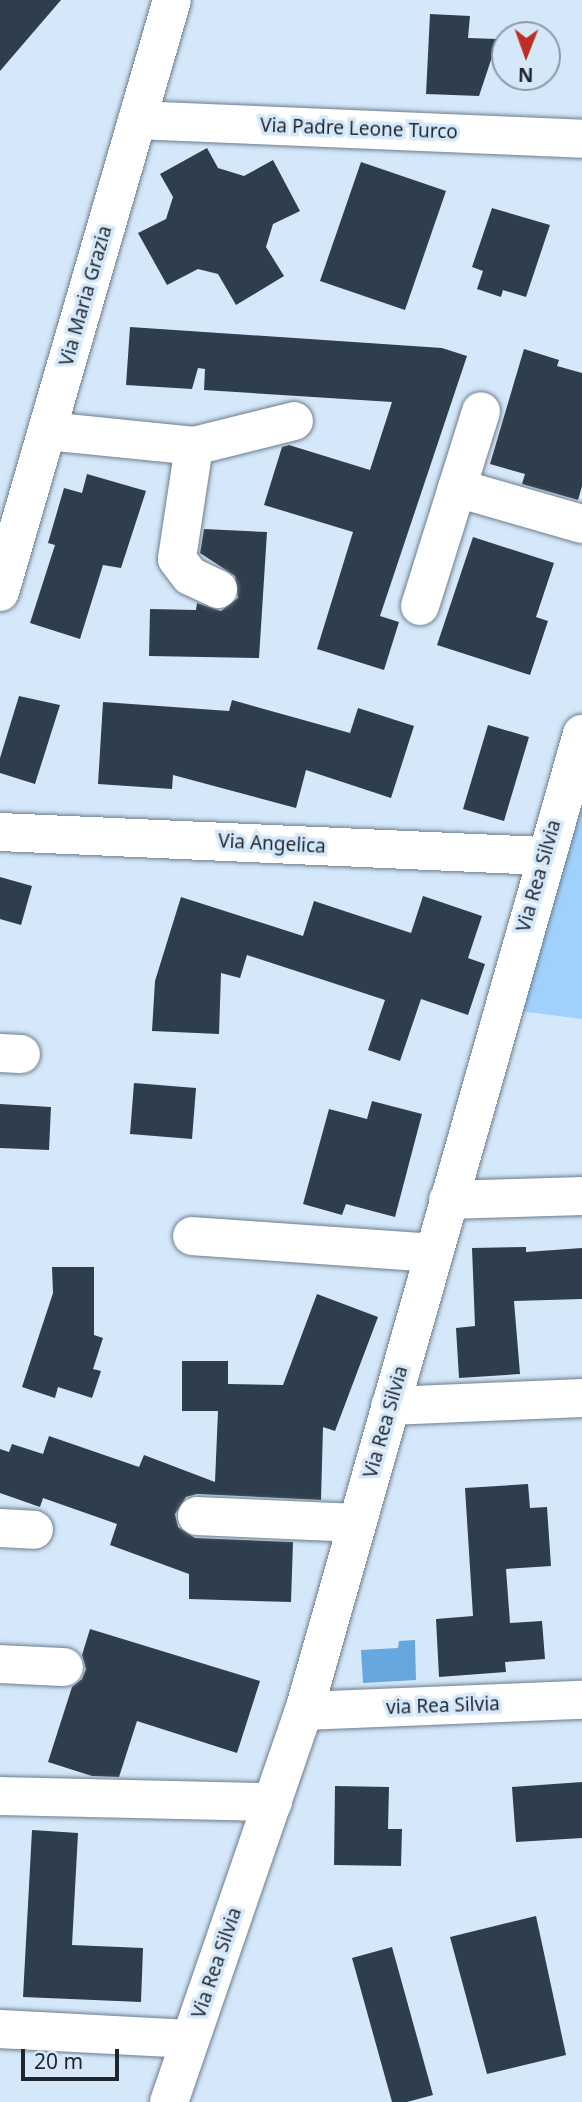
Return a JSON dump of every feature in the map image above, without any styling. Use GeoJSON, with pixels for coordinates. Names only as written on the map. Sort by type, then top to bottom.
{"type":"FeatureCollection","features":[{"type":"Feature","properties":{"kind":"street","name":"Via Maria Grazia"},"geometry":{"type":"LineString","coordinates":[[0,592],[17,474],[47,431],[172,0]]}},
{"type":"Feature","properties":{"kind":"street","name":"Via Padre Leone Turco"},"geometry":{"type":"LineString","coordinates":[[137,120],[582,139]]}},
{"type":"Feature","properties":{"kind":"street"},"geometry":{"type":"LineString","coordinates":[[420,606],[481,411]]}},
{"type":"Feature","properties":{"kind":"street"},"geometry":{"type":"LineString","coordinates":[[47,431],[194,446],[294,421]]}},
{"type":"Feature","properties":{"kind":"street"},"geometry":{"type":"LineString","coordinates":[[194,446],[177,559],[190,576],[218,589]]}},
{"type":"Feature","properties":{"kind":"street"},"geometry":{"type":"LineString","coordinates":[[457,488],[582,524]]}},
{"type":"Feature","properties":{"kind":"street","name":"Via Rea Silvia"},"geometry":{"type":"LineString","coordinates":[[169,2102],[304,1711],[544,856],[582,734]]}},
{"type":"Feature","properties":{"kind":"street","name":"Via Angelica"},"geometry":{"type":"LineString","coordinates":[[0,832],[544,856]]}},
{"type":"Feature","properties":{"kind":"street"},"geometry":{"type":"LineString","coordinates":[[448,1200],[582,1196]]}},
{"type":"Feature","properties":{"kind":"street"},"geometry":{"type":"LineString","coordinates":[[192,1236],[433,1253]]}},
{"type":"Feature","properties":{"kind":"street","name":"via Rea Silvia"},"geometry":{"type":"LineString","coordinates":[[390,1406],[582,1398]]}},
{"type":"Feature","properties":{"kind":"street"},"geometry":{"type":"LineString","coordinates":[[197,1516],[357,1523]]}},
{"type":"Feature","properties":{"kind":"street"},"geometry":{"type":"LineString","coordinates":[[0,1664],[64,1667]]}},
{"type":"Feature","properties":{"kind":"street","name":"via Rea Silvia"},"geometry":{"type":"LineString","coordinates":[[304,1711],[582,1700]]}},
{"type":"Feature","properties":{"kind":"street"},"geometry":{"type":"LineString","coordinates":[[0,1796],[273,1802]]}},
{"type":"Feature","properties":{"kind":"street","name":"via Rea Silvia"},"geometry":{"type":"LineString","coordinates":[[0,2029],[190,2039]]}},
{"type":"Feature","properties":{"kind":"shaded area"},"geometry":{"type":"Polygon","coordinates":[[[582,801],[582,1019],[519,1011],[582,801]]]}},
{"type":"Feature","properties":{"kind":"shaded area"},"geometry":{"type":"Polygon","coordinates":[[[415,1640],[416,1680],[363,1683],[361,1650],[398,1648],[399,1641],[415,1640]]]}},
{"type":"Feature","properties":{"kind":"building"},"geometry":{"type":"Polygon","coordinates":[[[0,0],[61,0],[0,71],[0,0]]]}},
{"type":"Feature","properties":{"kind":"building"},"geometry":{"type":"Polygon","coordinates":[[[430,14],[470,16],[468,38],[491,39],[491,60],[479,96],[426,94],[430,14]]]}},
{"type":"Feature","properties":{"kind":"building"},"geometry":{"type":"Polygon","coordinates":[[[207,148],[218,168],[244,176],[273,160],[300,211],[273,224],[266,247],[284,276],[236,305],[218,274],[198,269],[167,285],[138,233],[166,219],[173,197],[160,174],[207,148]]]}},
{"type":"Feature","properties":{"kind":"building"},"geometry":{"type":"Polygon","coordinates":[[[361,162],[446,191],[405,310],[320,281],[361,162]]]}},
{"type":"Feature","properties":{"kind":"building"},"geometry":{"type":"Polygon","coordinates":[[[492,208],[550,225],[526,297],[503,290],[501,297],[477,289],[483,271],[472,267],[492,208]]]}},
{"type":"Feature","properties":{"kind":"building"},"geometry":{"type":"Polygon","coordinates":[[[130,327],[442,348],[467,356],[380,616],[399,622],[384,670],[317,649],[353,532],[264,505],[282,447],[289,445],[370,470],[392,402],[204,390],[205,369],[198,368],[192,389],[126,385],[130,327]]]}},
{"type":"Feature","properties":{"kind":"building"},"geometry":{"type":"Polygon","coordinates":[[[524,349],[559,360],[557,366],[582,373],[582,486],[578,500],[522,484],[525,474],[490,464],[524,349]]]}},
{"type":"Feature","properties":{"kind":"building"},"geometry":{"type":"Polygon","coordinates":[[[87,474],[146,491],[121,568],[103,565],[80,639],[30,623],[55,545],[48,543],[64,488],[82,493],[87,474]]]}},
{"type":"Feature","properties":{"kind":"building"},"geometry":{"type":"Polygon","coordinates":[[[204,529],[267,532],[259,658],[149,656],[150,609],[196,610],[197,603],[221,611],[238,598],[235,576],[200,553],[204,529]]]}},
{"type":"Feature","properties":{"kind":"building"},"geometry":{"type":"Polygon","coordinates":[[[473,537],[554,563],[536,617],[548,621],[530,675],[437,645],[473,537]]]}},
{"type":"Feature","properties":{"kind":"building"},"geometry":{"type":"Polygon","coordinates":[[[19,696],[60,705],[35,784],[0,773],[0,758],[19,696]]]}},
{"type":"Feature","properties":{"kind":"building"},"geometry":{"type":"Polygon","coordinates":[[[232,700],[350,733],[358,708],[414,726],[391,798],[306,770],[296,808],[173,775],[172,789],[98,784],[103,702],[229,711],[232,700]]]}},
{"type":"Feature","properties":{"kind":"building"},"geometry":{"type":"Polygon","coordinates":[[[488,725],[529,737],[504,821],[463,809],[488,725]]]}},
{"type":"Feature","properties":{"kind":"building"},"geometry":{"type":"Polygon","coordinates":[[[0,877],[32,886],[21,925],[0,919],[0,877]]]}},
{"type":"Feature","properties":{"kind":"building"},"geometry":{"type":"Polygon","coordinates":[[[423,896],[482,916],[468,958],[485,964],[468,1015],[421,999],[400,1061],[368,1050],[385,1000],[247,955],[240,978],[221,973],[219,1034],[152,1031],[155,981],[181,897],[303,936],[314,901],[411,933],[423,896]]]}},
{"type":"Feature","properties":{"kind":"building"},"geometry":{"type":"Polygon","coordinates":[[[134,1083],[196,1088],[192,1139],[130,1134],[134,1083]]]}},
{"type":"Feature","properties":{"kind":"building"},"geometry":{"type":"Polygon","coordinates":[[[372,1101],[422,1114],[395,1217],[346,1204],[342,1215],[303,1204],[329,1109],[367,1119],[372,1101]]]}},
{"type":"Feature","properties":{"kind":"building"},"geometry":{"type":"Polygon","coordinates":[[[0,1104],[51,1107],[49,1150],[0,1148],[0,1104]]]}},
{"type":"Feature","properties":{"kind":"building"},"geometry":{"type":"Polygon","coordinates":[[[526,1247],[526,1252],[582,1248],[582,1299],[514,1301],[520,1374],[459,1378],[456,1328],[475,1326],[472,1248],[526,1247]]]}},
{"type":"Feature","properties":{"kind":"building"},"geometry":{"type":"Polygon","coordinates":[[[52,1267],[94,1267],[94,1335],[103,1338],[93,1369],[101,1371],[92,1398],[58,1387],[55,1398],[22,1387],[53,1293],[52,1267]]]}},
{"type":"Feature","properties":{"kind":"building"},"geometry":{"type":"Polygon","coordinates":[[[317,1294],[378,1317],[335,1431],[323,1427],[321,1500],[197,1494],[186,1497],[175,1514],[178,1527],[195,1538],[293,1542],[291,1602],[189,1599],[189,1574],[110,1545],[117,1524],[43,1498],[40,1507],[0,1493],[0,1449],[9,1452],[12,1444],[43,1454],[49,1436],[139,1467],[144,1455],[215,1482],[218,1411],[182,1411],[182,1361],[228,1361],[228,1384],[283,1385],[317,1294]]]}},
{"type":"Feature","properties":{"kind":"building"},"geometry":{"type":"Polygon","coordinates":[[[528,1484],[530,1508],[547,1507],[551,1566],[506,1569],[510,1623],[542,1621],[545,1659],[505,1662],[506,1672],[439,1677],[436,1619],[473,1616],[465,1488],[528,1484]]]}},
{"type":"Feature","properties":{"kind":"building"},"geometry":{"type":"Polygon","coordinates":[[[90,1629],[260,1681],[237,1753],[137,1721],[119,1777],[92,1776],[48,1762],[72,1687],[82,1679],[86,1669],[82,1655],[90,1629]]]}},
{"type":"Feature","properties":{"kind":"building"},"geometry":{"type":"Polygon","coordinates":[[[582,1782],[582,1838],[516,1842],[512,1787],[582,1782]]]}},
{"type":"Feature","properties":{"kind":"building"},"geometry":{"type":"Polygon","coordinates":[[[335,1786],[389,1787],[388,1829],[402,1829],[401,1866],[334,1865],[335,1786]]]}},
{"type":"Feature","properties":{"kind":"building"},"geometry":{"type":"Polygon","coordinates":[[[32,1830],[78,1833],[72,1945],[143,1948],[141,2002],[23,1997],[32,1830]]]}},
{"type":"Feature","properties":{"kind":"building"},"geometry":{"type":"Polygon","coordinates":[[[536,1916],[566,2055],[487,2074],[450,1937],[536,1916]]]}},
{"type":"Feature","properties":{"kind":"building"},"geometry":{"type":"Polygon","coordinates":[[[392,1947],[433,2095],[407,2102],[392,2102],[352,1958],[392,1947]]]}}]}
